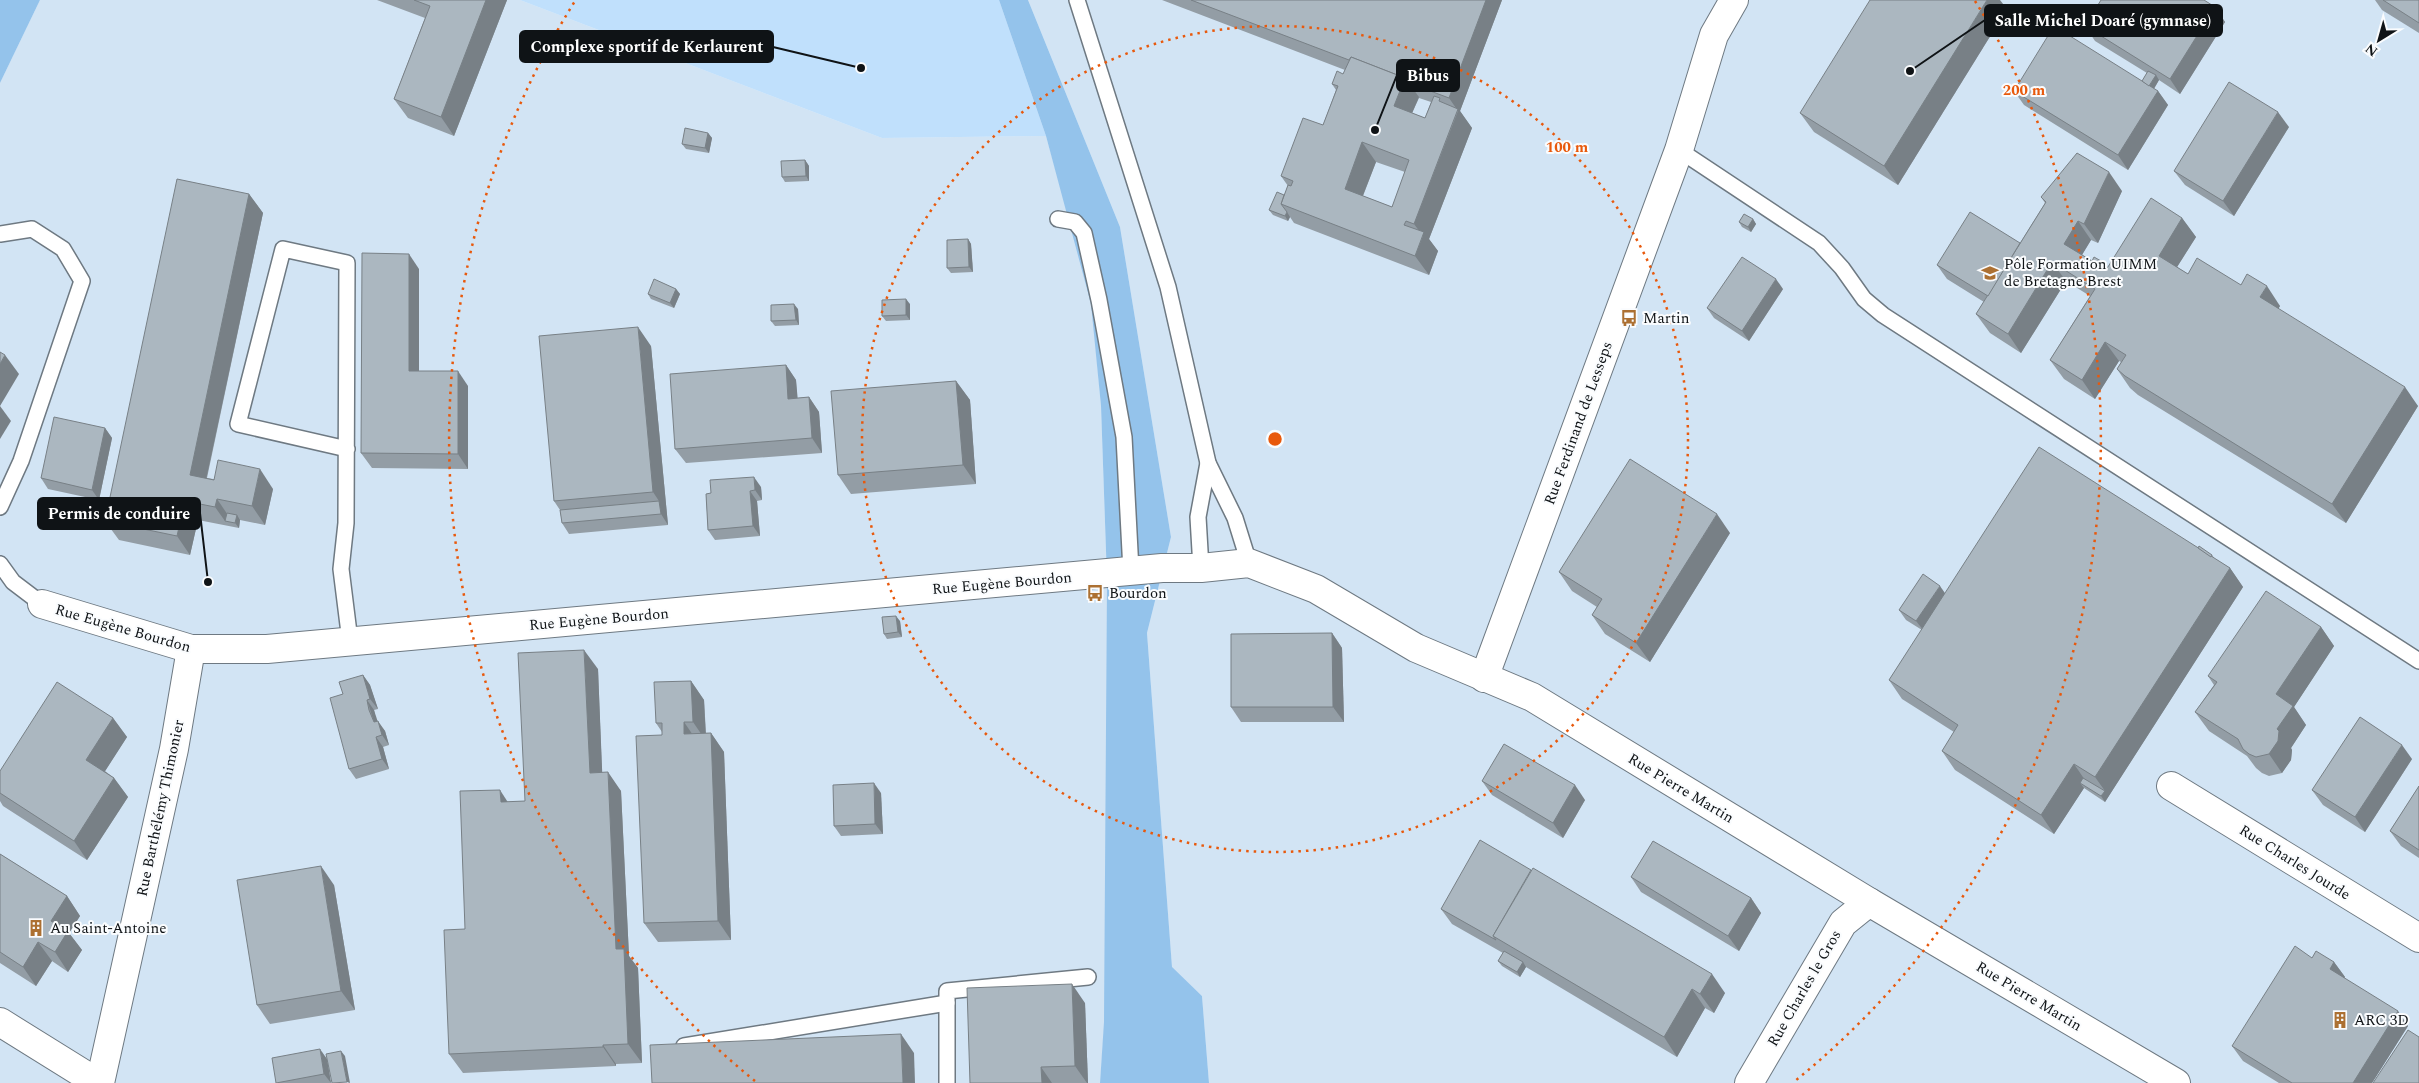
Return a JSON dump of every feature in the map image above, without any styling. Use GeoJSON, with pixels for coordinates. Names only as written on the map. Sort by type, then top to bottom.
{"type":"FeatureCollection","features":[{"type":"Feature","properties":{"kind":"street","name":"Rue Ferdinand de Lesseps"},"geometry":{"type":"LineString","coordinates":[[1484,678],[1678,150],[1714,35],[1734,0]]}},
{"type":"Feature","properties":{"kind":"street","name":"Rue Pierre Martin"},"geometry":{"type":"LineString","coordinates":[[1162,568],[1201,568],[1249,563],[1316,589],[1416,648],[1532,697],[1869,902],[2176,1083]]}},
{"type":"Feature","properties":{"kind":"street","name":"Rue Eugène Bourdon"},"geometry":{"type":"LineString","coordinates":[[42,604],[192,649],[267,649],[1162,568]]}},
{"type":"Feature","properties":{"kind":"street","name":"Rue Barthélémy Thimonier"},"geometry":{"type":"LineString","coordinates":[[99,1083],[174,749],[192,649]]}},
{"type":"Feature","properties":{"kind":"street","name":"Rue Charles Jourde"},"geometry":{"type":"LineString","coordinates":[[2171,786],[2419,938]]}},
{"type":"Feature","properties":{"kind":"street","name":"Rue Charles le Gros"},"geometry":{"type":"LineString","coordinates":[[1749,1083],[1842,923],[1869,902]]}},
{"type":"Feature","properties":{"kind":"street"},"geometry":{"type":"LineString","coordinates":[[0,1022],[99,1083]]}},
{"type":"Feature","properties":{"kind":"lane"},"geometry":{"type":"LineString","coordinates":[[1076,0],[1168,287],[1208,463],[1236,518],[1249,563]]}},
{"type":"Feature","properties":{"kind":"lane"},"geometry":{"type":"LineString","coordinates":[[1678,150],[1819,243],[1842,268],[1864,299],[1883,315],[2419,661]]}},
{"type":"Feature","properties":{"kind":"lane"},"geometry":{"type":"LineString","coordinates":[[1058,219],[1075,222],[1084,233],[1099,300],[1124,438],[1131,571]]}},
{"type":"Feature","properties":{"kind":"lane"},"geometry":{"type":"LineString","coordinates":[[0,234],[32,229],[63,249],[82,281],[22,461],[0,507]]}},
{"type":"Feature","properties":{"kind":"lane"},"geometry":{"type":"LineString","coordinates":[[347,449],[238,424],[283,249],[347,263],[347,449],[346,523],[341,569],[350,641]]}},
{"type":"Feature","properties":{"kind":"lane"},"geometry":{"type":"LineString","coordinates":[[1201,568],[1198,517],[1208,463]]}},
{"type":"Feature","properties":{"kind":"lane"},"geometry":{"type":"LineString","coordinates":[[0,564],[13,582],[42,604]]}},
{"type":"Feature","properties":{"kind":"lane"},"geometry":{"type":"LineString","coordinates":[[947,1083],[947,991],[1088,977]]}},
{"type":"Feature","properties":{"kind":"lane"},"geometry":{"type":"LineString","coordinates":[[668,1049],[946,1003]]}},
{"type":"Feature","properties":{"kind":"shaded area"},"geometry":{"type":"Polygon","coordinates":[[[0,0],[40,0],[0,83],[0,0]]]}},
{"type":"Feature","properties":{"kind":"shaded area"},"geometry":{"type":"Polygon","coordinates":[[[40,0],[520,0],[882,138],[1046,136],[1091,297],[1101,406],[1107,580],[1106,1003],[1100,1083],[0,1083],[0,83],[40,0]]]}},
{"type":"Feature","properties":{"kind":"shaded area"},"geometry":{"type":"Polygon","coordinates":[[[520,0],[999,0],[1046,136],[882,138],[520,0]]]}},
{"type":"Feature","properties":{"kind":"shaded area"},"geometry":{"type":"Polygon","coordinates":[[[999,0],[1028,0],[1120,227],[1171,537],[1147,633],[1172,967],[1202,996],[1209,1083],[1100,1083],[1104,1022],[1107,580],[1101,406],[1091,304],[1046,136],[999,0]]]}},
{"type":"Feature","properties":{"kind":"shaded area"},"geometry":{"type":"Polygon","coordinates":[[[1028,0],[2419,0],[2419,1083],[1209,1083],[1202,996],[1172,968],[1147,633],[1171,537],[1120,227],[1028,0]]]}},
{"type":"Feature","properties":{"kind":"building"},"geometry":{"type":"Polygon","coordinates":[[[414,0],[486,0],[441,117],[394,99],[430,6],[414,0]]]}},
{"type":"Feature","properties":{"kind":"building"},"geometry":{"type":"Polygon","coordinates":[[[1191,0],[1486,0],[1449,98],[1409,83],[1405,78],[1351,57],[1349,60],[1191,0]]]}},
{"type":"Feature","properties":{"kind":"building"},"geometry":{"type":"Polygon","coordinates":[[[1870,0],[1987,0],[1884,166],[1800,113],[1870,0]]]}},
{"type":"Feature","properties":{"kind":"building"},"geometry":{"type":"Polygon","coordinates":[[[2101,0],[2204,0],[2215,7],[2170,79],[2085,26],[2101,0]]]}},
{"type":"Feature","properties":{"kind":"building"},"geometry":{"type":"Polygon","coordinates":[[[2383,0],[2419,0],[2419,23],[2383,0]]]}},
{"type":"Feature","properties":{"kind":"building"},"geometry":{"type":"Polygon","coordinates":[[[2054,26],[2158,91],[2118,155],[2014,91],[2054,26]]]}},
{"type":"Feature","properties":{"kind":"building"},"geometry":{"type":"Polygon","coordinates":[[[1351,57],[1405,78],[1394,106],[1425,118],[1434,96],[1440,98],[1439,101],[1458,109],[1414,224],[1406,221],[1404,225],[1424,232],[1415,256],[1281,204],[1288,185],[1291,186],[1293,181],[1281,176],[1303,118],[1323,125],[1338,86],[1332,84],[1337,71],[1343,74],[1351,57]],[[1362,142],[1345,189],[1392,207],[1409,160],[1362,142]]]}},
{"type":"Feature","properties":{"kind":"building"},"geometry":{"type":"Polygon","coordinates":[[[2148,71],[2156,75],[2149,86],[2142,81],[2148,71]]]}},
{"type":"Feature","properties":{"kind":"building"},"geometry":{"type":"Polygon","coordinates":[[[2229,82],[2278,112],[2223,201],[2174,171],[2229,82]]]}},
{"type":"Feature","properties":{"kind":"building"},"geometry":{"type":"Polygon","coordinates":[[[685,128],[708,133],[705,148],[682,144],[685,128]]]}},
{"type":"Feature","properties":{"kind":"building"},"geometry":{"type":"Polygon","coordinates":[[[2077,153],[2109,172],[2084,224],[2078,221],[2064,244],[2092,261],[2094,257],[2101,261],[2098,265],[2106,270],[2151,198],[2182,218],[2159,256],[2188,274],[2197,258],[2241,285],[2247,274],[2267,286],[2260,297],[2405,387],[2332,504],[2125,376],[2117,369],[2126,355],[2105,342],[2082,380],[2050,360],[2095,289],[2052,262],[2008,334],[1976,314],[2046,202],[2041,197],[2077,153]]]}},
{"type":"Feature","properties":{"kind":"building"},"geometry":{"type":"Polygon","coordinates":[[[805,160],[806,176],[782,177],[781,161],[805,160]]]}},
{"type":"Feature","properties":{"kind":"building"},"geometry":{"type":"Polygon","coordinates":[[[177,179],[249,194],[190,475],[214,480],[218,460],[260,469],[252,506],[217,499],[215,507],[185,501],[177,536],[105,521],[177,179]]]}},
{"type":"Feature","properties":{"kind":"building"},"geometry":{"type":"Polygon","coordinates":[[[1277,192],[1284,195],[1281,204],[1287,212],[1285,216],[1269,210],[1277,192]]]}},
{"type":"Feature","properties":{"kind":"building"},"geometry":{"type":"Polygon","coordinates":[[[1970,212],[2020,243],[1988,296],[1937,265],[1970,212]]]}},
{"type":"Feature","properties":{"kind":"building"},"geometry":{"type":"Polygon","coordinates":[[[1744,214],[1753,219],[1748,227],[1739,222],[1744,214]]]}},
{"type":"Feature","properties":{"kind":"building"},"geometry":{"type":"Polygon","coordinates":[[[968,239],[969,267],[947,268],[947,240],[968,239]]]}},
{"type":"Feature","properties":{"kind":"building"},"geometry":{"type":"Polygon","coordinates":[[[362,253],[409,254],[409,371],[458,371],[458,454],[361,453],[362,253]]]}},
{"type":"Feature","properties":{"kind":"building"},"geometry":{"type":"Polygon","coordinates":[[[1742,257],[1776,279],[1742,331],[1707,308],[1742,257]]]}},
{"type":"Feature","properties":{"kind":"building"},"geometry":{"type":"Polygon","coordinates":[[[654,279],[676,289],[670,303],[648,294],[654,279]]]}},
{"type":"Feature","properties":{"kind":"building"},"geometry":{"type":"Polygon","coordinates":[[[906,299],[906,315],[882,316],[882,300],[906,299]]]}},
{"type":"Feature","properties":{"kind":"building"},"geometry":{"type":"Polygon","coordinates":[[[794,304],[796,320],[771,321],[771,305],[794,304]]]}},
{"type":"Feature","properties":{"kind":"building"},"geometry":{"type":"Polygon","coordinates":[[[638,327],[653,492],[554,501],[539,336],[638,327]]]}},
{"type":"Feature","properties":{"kind":"building"},"geometry":{"type":"Polygon","coordinates":[[[0,352],[5,355],[0,364],[0,352]]]}},
{"type":"Feature","properties":{"kind":"building"},"geometry":{"type":"Polygon","coordinates":[[[786,365],[788,399],[809,397],[812,438],[675,449],[670,374],[786,365]]]}},
{"type":"Feature","properties":{"kind":"building"},"geometry":{"type":"Polygon","coordinates":[[[956,381],[963,465],[838,475],[831,391],[956,381]]]}},
{"type":"Feature","properties":{"kind":"building"},"geometry":{"type":"Polygon","coordinates":[[[54,417],[105,428],[92,490],[41,478],[54,417]]]}},
{"type":"Feature","properties":{"kind":"building"},"geometry":{"type":"Polygon","coordinates":[[[2039,447],[2230,568],[2095,777],[2074,764],[2041,815],[1942,751],[1958,725],[1889,680],[2039,447]]]}},
{"type":"Feature","properties":{"kind":"building"},"geometry":{"type":"Polygon","coordinates":[[[1630,459],[1717,514],[1636,643],[1592,615],[1602,599],[1559,572],[1630,459]]]}},
{"type":"Feature","properties":{"kind":"building"},"geometry":{"type":"Polygon","coordinates":[[[754,477],[755,490],[750,491],[753,526],[708,530],[706,494],[711,493],[710,480],[754,477]]]}},
{"type":"Feature","properties":{"kind":"building"},"geometry":{"type":"Polygon","coordinates":[[[659,501],[661,514],[562,523],[560,510],[659,501]]]}},
{"type":"Feature","properties":{"kind":"building"},"geometry":{"type":"Polygon","coordinates":[[[227,513],[237,515],[235,523],[225,521],[227,513]]]}},
{"type":"Feature","properties":{"kind":"building"},"geometry":{"type":"Polygon","coordinates":[[[2199,546],[2212,555],[2211,557],[2198,548],[2199,546]]]}},
{"type":"Feature","properties":{"kind":"building"},"geometry":{"type":"Polygon","coordinates":[[[1923,574],[1940,586],[1916,621],[1899,610],[1923,574]]]}},
{"type":"Feature","properties":{"kind":"building"},"geometry":{"type":"Polygon","coordinates":[[[2266,591],[2321,627],[2276,694],[2293,706],[2277,729],[2279,731],[2278,741],[2269,754],[2256,757],[2243,749],[2238,739],[2195,712],[2217,682],[2208,676],[2266,591]]]}},
{"type":"Feature","properties":{"kind":"building"},"geometry":{"type":"Polygon","coordinates":[[[896,616],[898,632],[884,634],[882,617],[896,616]]]}},
{"type":"Feature","properties":{"kind":"building"},"geometry":{"type":"Polygon","coordinates":[[[1332,633],[1333,707],[1231,707],[1231,634],[1332,633]]]}},
{"type":"Feature","properties":{"kind":"building"},"geometry":{"type":"Polygon","coordinates":[[[584,650],[590,773],[608,772],[616,949],[624,949],[628,1044],[603,1045],[603,1047],[449,1054],[444,930],[465,929],[460,791],[500,790],[501,802],[525,801],[518,653],[584,650]]]}},
{"type":"Feature","properties":{"kind":"building"},"geometry":{"type":"Polygon","coordinates":[[[363,675],[370,699],[367,700],[369,710],[374,722],[378,721],[382,735],[376,737],[382,759],[349,769],[330,698],[343,694],[339,682],[363,675]]]}},
{"type":"Feature","properties":{"kind":"building"},"geometry":{"type":"Polygon","coordinates":[[[691,681],[693,722],[684,722],[684,734],[711,733],[718,921],[644,923],[636,736],[662,735],[662,723],[656,723],[654,682],[691,681]]]}},
{"type":"Feature","properties":{"kind":"building"},"geometry":{"type":"Polygon","coordinates":[[[57,682],[113,718],[86,760],[114,778],[74,841],[0,793],[0,771],[57,682]]]}},
{"type":"Feature","properties":{"kind":"building"},"geometry":{"type":"Polygon","coordinates":[[[2360,717],[2402,745],[2355,817],[2312,790],[2360,717]]]}},
{"type":"Feature","properties":{"kind":"building"},"geometry":{"type":"Polygon","coordinates":[[[1504,744],[1575,785],[1553,823],[1482,781],[1504,744]]]}},
{"type":"Feature","properties":{"kind":"building"},"geometry":{"type":"Polygon","coordinates":[[[2083,778],[2105,791],[2101,796],[2080,783],[2083,778]]]}},
{"type":"Feature","properties":{"kind":"building"},"geometry":{"type":"Polygon","coordinates":[[[874,783],[875,824],[834,826],[833,785],[874,783]]]}},
{"type":"Feature","properties":{"kind":"building"},"geometry":{"type":"Polygon","coordinates":[[[2419,786],[2419,850],[2390,831],[2419,786]]]}},
{"type":"Feature","properties":{"kind":"building"},"geometry":{"type":"Polygon","coordinates":[[[1480,840],[1531,870],[1493,936],[1496,940],[1441,909],[1480,840]]]}},
{"type":"Feature","properties":{"kind":"building"},"geometry":{"type":"Polygon","coordinates":[[[1653,841],[1751,898],[1728,936],[1631,877],[1653,841]]]}},
{"type":"Feature","properties":{"kind":"building","name":"Au Saint-Antoine"},"geometry":{"type":"Polygon","coordinates":[[[0,854],[67,896],[51,921],[68,931],[55,952],[38,942],[23,967],[0,952],[0,854]]]}},
{"type":"Feature","properties":{"kind":"building"},"geometry":{"type":"Polygon","coordinates":[[[321,866],[341,991],[257,1005],[237,880],[321,866]]]}},
{"type":"Feature","properties":{"kind":"building"},"geometry":{"type":"Polygon","coordinates":[[[1533,868],[1712,974],[1700,994],[1692,989],[1664,1037],[1493,936],[1533,868]]]}},
{"type":"Feature","properties":{"kind":"building"},"geometry":{"type":"Polygon","coordinates":[[[2295,946],[2312,958],[2316,951],[2334,962],[2330,969],[2398,1011],[2353,1083],[2292,1083],[2232,1046],[2295,946]]]}},
{"type":"Feature","properties":{"kind":"building"},"geometry":{"type":"Polygon","coordinates":[[[1504,951],[1523,962],[1517,972],[1498,961],[1504,951]]]}},
{"type":"Feature","properties":{"kind":"building"},"geometry":{"type":"Polygon","coordinates":[[[1072,984],[1075,1066],[1041,1067],[1042,1083],[970,1083],[967,988],[1072,984]]]}},
{"type":"Feature","properties":{"kind":"building"},"geometry":{"type":"Polygon","coordinates":[[[2408,1030],[2419,1037],[2419,1083],[2373,1083],[2408,1030]]]}},
{"type":"Feature","properties":{"kind":"building"},"geometry":{"type":"Polygon","coordinates":[[[901,1034],[903,1083],[652,1083],[650,1045],[901,1034]]]}},
{"type":"Feature","properties":{"kind":"building"},"geometry":{"type":"Polygon","coordinates":[[[320,1049],[324,1074],[276,1083],[272,1058],[320,1049]]]}},
{"type":"Feature","properties":{"kind":"building"},"geometry":{"type":"Polygon","coordinates":[[[341,1051],[347,1082],[332,1083],[326,1054],[341,1051]]]}},
{"type":"Feature","properties":{"kind":"place","name":"Complexe sportif de Kerlaurent"},"geometry":{"type":"Point","coordinates":[861,68]}},
{"type":"Feature","properties":{"kind":"place","name":"Salle Michel Doaré (gymnase)"},"geometry":{"type":"Point","coordinates":[1910,71]}},
{"type":"Feature","properties":{"kind":"place","name":"Bibus"},"geometry":{"type":"Point","coordinates":[1375,130]}},
{"type":"Feature","properties":{"kind":"place","name":"Pôle Formation UIMM de Bretagne Brest"},"geometry":{"type":"Point","coordinates":[1990,273]}},
{"type":"Feature","properties":{"kind":"place","name":"Martin"},"geometry":{"type":"Point","coordinates":[1629,318]}},
{"type":"Feature","properties":{"kind":"place","name":"Permis de conduire"},"geometry":{"type":"Point","coordinates":[208,582]}},
{"type":"Feature","properties":{"kind":"place","name":"Bourdon"},"geometry":{"type":"Point","coordinates":[1095,593]}},
{"type":"Feature","properties":{"kind":"place","name":"Au Saint-Antoine"},"geometry":{"type":"Point","coordinates":[36,928]}},
{"type":"Feature","properties":{"kind":"place","name":"ARC 3D"},"geometry":{"type":"Point","coordinates":[2340,1020]}}]}
